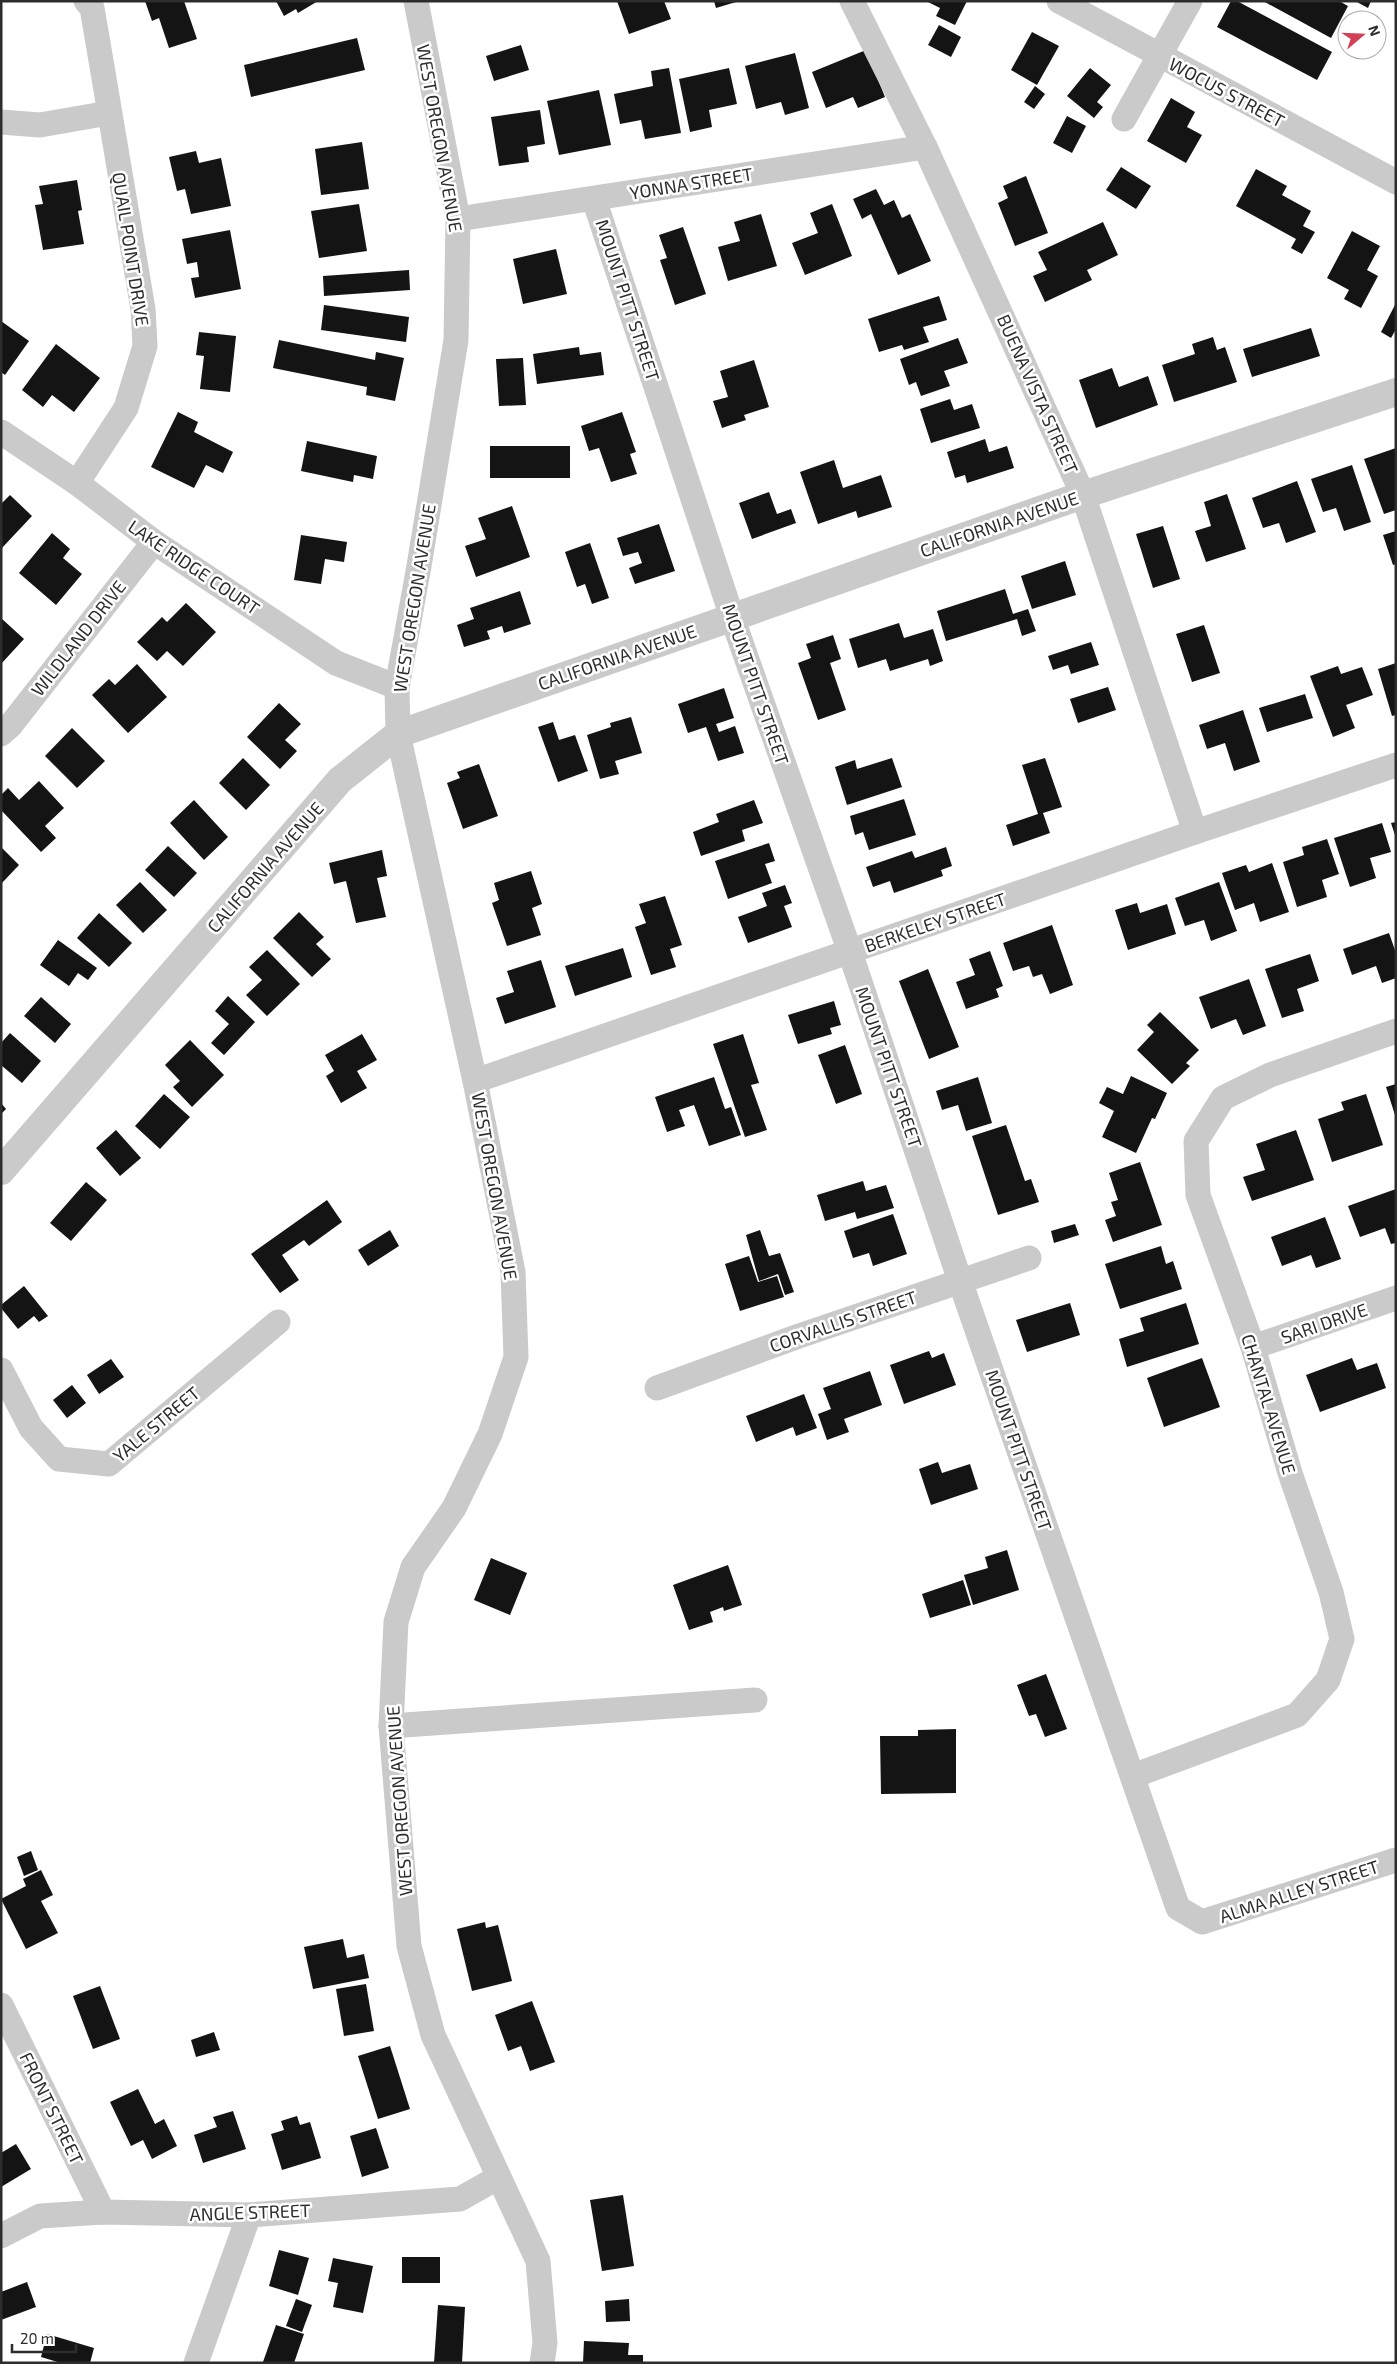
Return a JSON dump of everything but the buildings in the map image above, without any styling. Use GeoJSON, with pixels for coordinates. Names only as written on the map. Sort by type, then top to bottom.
{"type":"FeatureCollection","features":[{"type":"Feature","properties":{"kind":"street","name":"QUAIL POINT DRIVE"},"geometry":{"type":"LineString","coordinates":[[77,483],[126,408],[145,346],[143,309],[110,113],[92,8],[86,1]]}},
{"type":"Feature","properties":{"kind":"street","name":"WEST OREGON AVENUE"},"geometry":{"type":"LineString","coordinates":[[416,1],[458,219],[456,340],[419,566],[396,686],[398,734],[475,1081],[513,1272],[516,1357],[490,1434],[454,1508],[413,1567],[396,1622],[391,1726],[409,1946],[433,2035],[497,2178],[538,2261],[546,2342],[542,2363]]}},
{"type":"Feature","properties":{"kind":"street","name":"BUENA VISTA STREET"},"geometry":{"type":"LineString","coordinates":[[852,1],[925,147],[1083,495],[1195,832]]}},
{"type":"Feature","properties":{"kind":"street","name":"WOCUS STREET"},"geometry":{"type":"LineString","coordinates":[[1059,1],[1396,182]]}},
{"type":"Feature","properties":{"kind":"street"},"geometry":{"type":"LineString","coordinates":[[1124,119],[1161,56],[1190,1]]}},
{"type":"Feature","properties":{"kind":"street"},"geometry":{"type":"LineString","coordinates":[[1,122],[40,125],[110,113]]}},
{"type":"Feature","properties":{"kind":"street","name":"YONNA STREET"},"geometry":{"type":"LineString","coordinates":[[458,219],[925,147]]}},
{"type":"Feature","properties":{"kind":"street","name":"MOUNT PITT STREET"},"geometry":{"type":"LineString","coordinates":[[594,199],[732,617],[850,952],[960,1280],[1178,1908],[1202,1922]]}},
{"type":"Feature","properties":{"kind":"street","name":"CALIFORNIA AVENUE"},"geometry":{"type":"LineString","coordinates":[[1,1171],[340,780],[398,734],[1083,495],[1396,392]]}},
{"type":"Feature","properties":{"kind":"street","name":"LAKE RIDGE COURT"},"geometry":{"type":"LineString","coordinates":[[1,432],[77,483],[154,542],[336,663],[396,686]]}},
{"type":"Feature","properties":{"kind":"street","name":"WILDLAND DRIVE"},"geometry":{"type":"LineString","coordinates":[[1,734],[10,726],[154,542]]}},
{"type":"Feature","properties":{"kind":"street","name":"BERKELEY STREET"},"geometry":{"type":"LineString","coordinates":[[475,1081],[1195,832],[1396,765]]}},
{"type":"Feature","properties":{"kind":"street","name":"CHANTAL AVENUE"},"geometry":{"type":"LineString","coordinates":[[1133,1776],[1298,1715],[1328,1680],[1342,1639],[1332,1592],[1290,1473],[1253,1347],[1198,1195],[1196,1141],[1223,1098],[1270,1075],[1396,1031]]}},
{"type":"Feature","properties":{"kind":"street","name":"CORVALLIS STREET"},"geometry":{"type":"LineString","coordinates":[[658,1388],[799,1336],[1029,1258]]}},
{"type":"Feature","properties":{"kind":"street","name":"SARI DRIVE"},"geometry":{"type":"LineString","coordinates":[[1253,1347],[1396,1298]]}},
{"type":"Feature","properties":{"kind":"street","name":"YALE STREET"},"geometry":{"type":"LineString","coordinates":[[1,1370],[31,1428],[60,1459],[109,1464],[278,1322]]}},
{"type":"Feature","properties":{"kind":"street"},"geometry":{"type":"LineString","coordinates":[[391,1726],[756,1700]]}},
{"type":"Feature","properties":{"kind":"street","name":"ALMA ALLEY STREET"},"geometry":{"type":"LineString","coordinates":[[1202,1922],[1396,1860]]}},
{"type":"Feature","properties":{"kind":"street","name":"FRONT STREET"},"geometry":{"type":"LineString","coordinates":[[1,2005],[103,2212]]}},
{"type":"Feature","properties":{"kind":"street","name":"ANGLE STREET"},"geometry":{"type":"LineString","coordinates":[[1,2236],[40,2216],[103,2212],[249,2215],[460,2199],[497,2178]]}},
{"type":"Feature","properties":{"kind":"street"},"geometry":{"type":"LineString","coordinates":[[196,2363],[249,2215]]}}]}
